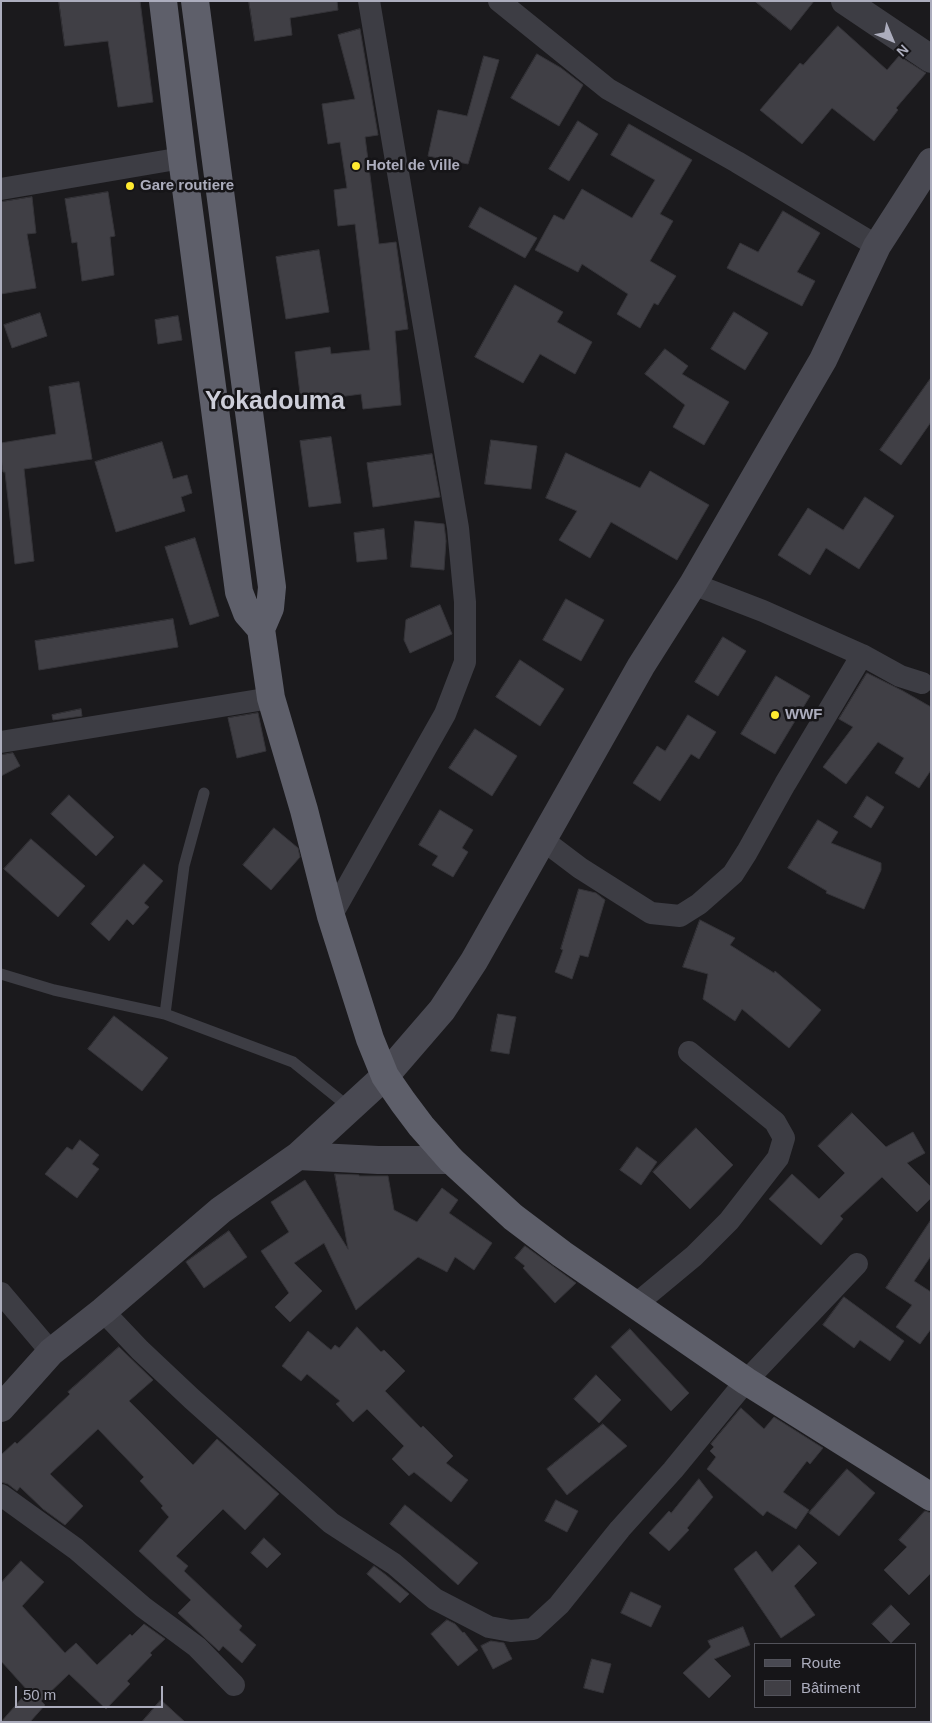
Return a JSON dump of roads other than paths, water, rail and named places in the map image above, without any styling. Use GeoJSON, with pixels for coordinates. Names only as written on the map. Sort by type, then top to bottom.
{"type":"FeatureCollection","features":[{"type":"Feature","properties":{"kind":"highway"},"geometry":{"type":"LineString","coordinates":[[164,1],[182,158],[239,592],[247,613],[261,629]]}},
{"type":"Feature","properties":{"kind":"highway"},"geometry":{"type":"LineString","coordinates":[[195,1],[272,587],[270,608],[261,629],[271,698],[304,810],[332,916],[370,1039],[385,1076],[421,1126],[451,1160],[513,1217],[562,1254],[746,1381],[931,1497]]}},
{"type":"Feature","properties":{"kind":"main road"},"geometry":{"type":"LineString","coordinates":[[1,1408],[51,1352],[103,1311],[221,1210],[298,1156],[385,1076],[442,1010],[474,961],[641,666],[693,584],[823,360],[877,246],[931,162]]}},
{"type":"Feature","properties":{"kind":"main road"},"geometry":{"type":"LineString","coordinates":[[298,1156],[378,1160],[451,1160]]}},
{"type":"Feature","properties":{"kind":"street"},"geometry":{"type":"LineString","coordinates":[[332,916],[445,714],[465,662],[465,602],[458,528],[369,1]]}},
{"type":"Feature","properties":{"kind":"street"},"geometry":{"type":"LineString","coordinates":[[499,1],[608,89],[737,162],[877,246]]}},
{"type":"Feature","properties":{"kind":"street"},"geometry":{"type":"LineString","coordinates":[[845,1],[931,59]]}},
{"type":"Feature","properties":{"kind":"street"},"geometry":{"type":"LineString","coordinates":[[1,189],[182,158]]}},
{"type":"Feature","properties":{"kind":"street"},"geometry":{"type":"LineString","coordinates":[[693,584],[763,611],[862,655],[900,676],[922,683]]}},
{"type":"Feature","properties":{"kind":"street"},"geometry":{"type":"LineString","coordinates":[[543,840],[580,868],[651,913],[680,916],[699,904],[733,874],[748,852],[785,784],[862,655]]}},
{"type":"Feature","properties":{"kind":"street"},"geometry":{"type":"LineString","coordinates":[[1,742],[271,698]]}},
{"type":"Feature","properties":{"kind":"street"},"geometry":{"type":"LineString","coordinates":[[635,1305],[694,1256],[730,1220],[778,1158],[784,1138],[775,1122],[689,1052]]}},
{"type":"Feature","properties":{"kind":"street"},"geometry":{"type":"LineString","coordinates":[[103,1311],[140,1350],[192,1399],[331,1523],[394,1564],[435,1599],[489,1627],[511,1631],[533,1629],[559,1605],[620,1529],[673,1470],[746,1381],[858,1264]]}},
{"type":"Feature","properties":{"kind":"street"},"geometry":{"type":"LineString","coordinates":[[1,1293],[51,1352]]}},
{"type":"Feature","properties":{"kind":"street"},"geometry":{"type":"LineString","coordinates":[[1,1495],[76,1549],[143,1607],[197,1647],[234,1685]]}},
{"type":"Feature","properties":{"kind":"lane"},"geometry":{"type":"LineString","coordinates":[[165,1014],[184,866],[204,793]]}},
{"type":"Feature","properties":{"kind":"lane"},"geometry":{"type":"LineString","coordinates":[[1,974],[54,990],[165,1014],[293,1062],[350,1108]]}},
{"type":"Feature","properties":{"kind":"place","name":"Hotel de Ville"},"geometry":{"type":"Point","coordinates":[356,166]}},
{"type":"Feature","properties":{"kind":"place","name":"Gare routiere"},"geometry":{"type":"Point","coordinates":[130,186]}},
{"type":"Feature","properties":{"kind":"place","name":"WWF"},"geometry":{"type":"Point","coordinates":[775,715]}},
{"type":"Feature","properties":{"kind":"district","name":"Yokadouma"},"geometry":{"type":"Point","coordinates":[275,402]}}]}
